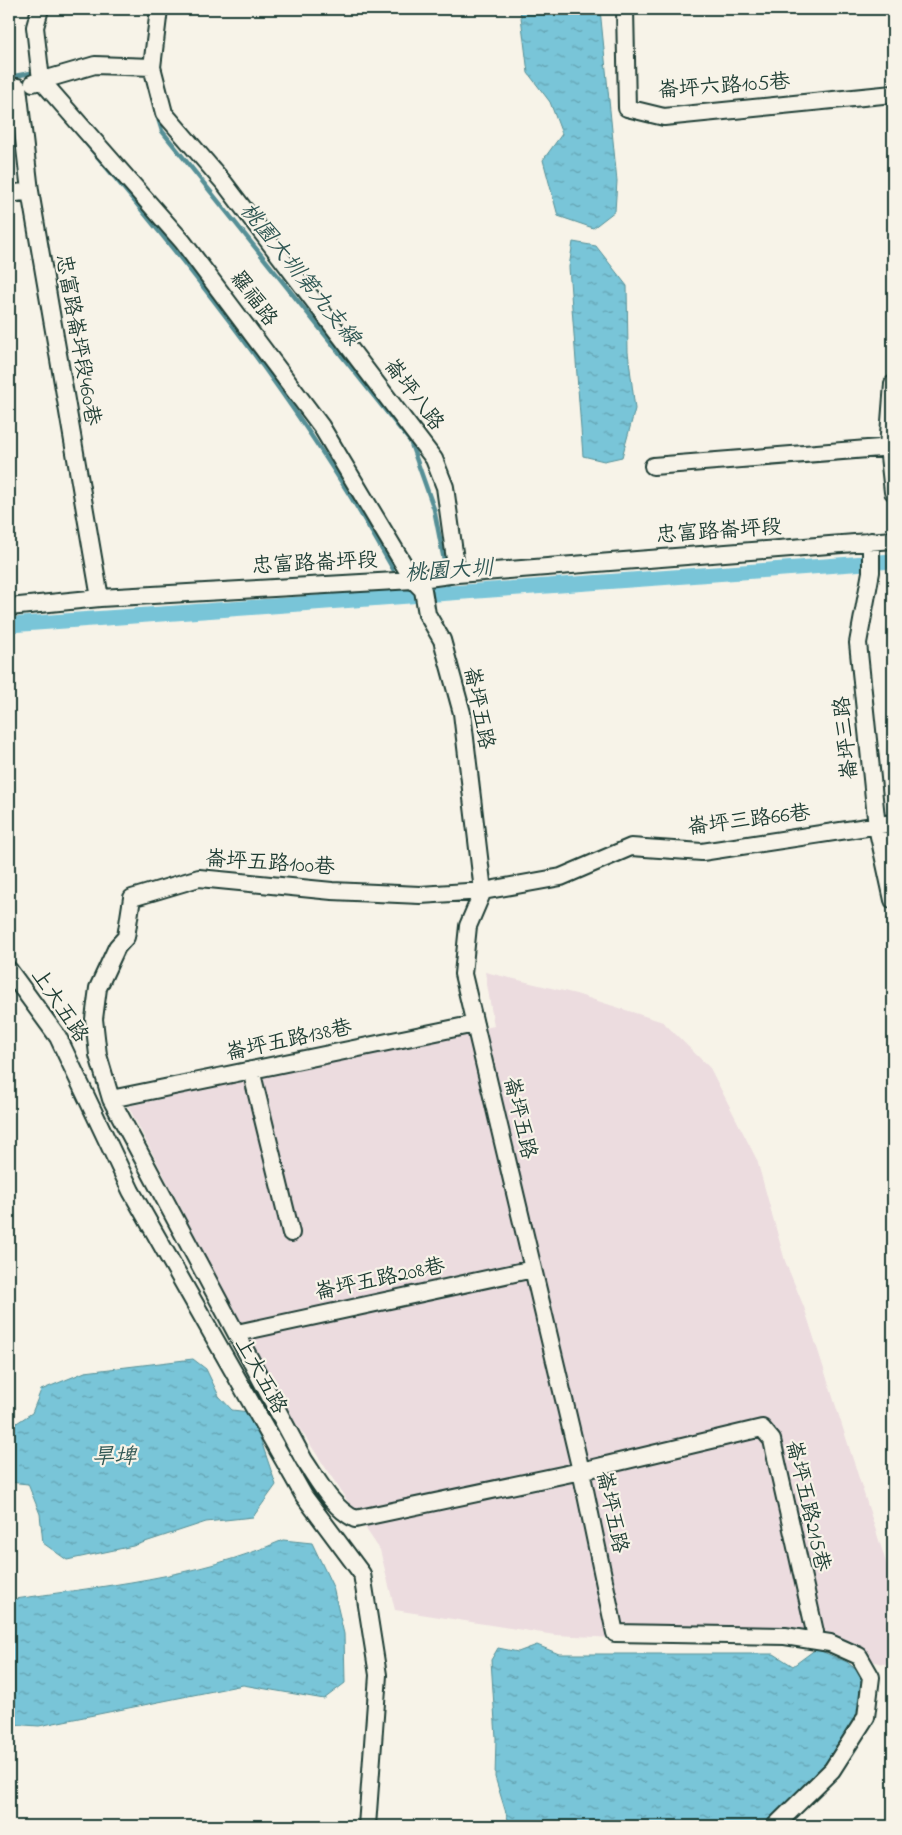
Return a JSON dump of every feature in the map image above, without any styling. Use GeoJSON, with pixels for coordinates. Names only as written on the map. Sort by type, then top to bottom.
{"type":"FeatureCollection","features":[{"type":"Feature","properties":{"kind":"street"},"geometry":{"type":"LineString","coordinates":[[40,9],[36,27],[41,80]]}},
{"type":"Feature","properties":{"kind":"street","name":"崙坪八路"},"geometry":{"type":"LineString","coordinates":[[159,9],[152,67],[164,113],[225,184],[434,459],[445,487],[457,574]]}},
{"type":"Feature","properties":{"kind":"street","name":"崙坪六路105巷"},"geometry":{"type":"LineString","coordinates":[[625,9],[627,108],[664,117],[893,94]]}},
{"type":"Feature","properties":{"kind":"street"},"geometry":{"type":"LineString","coordinates":[[13,88],[95,65],[152,67]]}},
{"type":"Feature","properties":{"kind":"street","name":"羅福路"},"geometry":{"type":"LineString","coordinates":[[41,80],[183,242],[321,426],[418,585]]}},
{"type":"Feature","properties":{"kind":"street","name":"忠富路崙坪段460巷"},"geometry":{"type":"LineString","coordinates":[[13,88],[100,598]]}},
{"type":"Feature","properties":{"kind":"street"},"geometry":{"type":"LineString","coordinates":[[9,194],[30,191]]}},
{"type":"Feature","properties":{"kind":"street"},"geometry":{"type":"LineString","coordinates":[[893,384],[891,447],[893,492]]}},
{"type":"Feature","properties":{"kind":"street"},"geometry":{"type":"LineString","coordinates":[[653,466],[891,447]]}},
{"type":"Feature","properties":{"kind":"street","name":"忠富路崙坪段"},"geometry":{"type":"LineString","coordinates":[[9,607],[100,598],[418,585],[457,574],[871,545],[893,540]]}},
{"type":"Feature","properties":{"kind":"street","name":"崙坪三路"},"geometry":{"type":"LineString","coordinates":[[871,545],[871,572],[858,643],[885,825],[893,900]]}},
{"type":"Feature","properties":{"kind":"street","name":"崙坪五路"},"geometry":{"type":"LineString","coordinates":[[418,585],[427,614],[442,640],[462,713],[482,891],[468,926],[463,974],[581,1471],[615,1633],[785,1636],[830,1643],[859,1656],[871,1677],[866,1717],[832,1770],[775,1826]]}},
{"type":"Feature","properties":{"kind":"street","name":"崙坪三路66巷"},"geometry":{"type":"LineString","coordinates":[[482,891],[561,877],[631,847],[702,852],[885,825]]}},
{"type":"Feature","properties":{"kind":"street","name":"崙坪五路100巷"},"geometry":{"type":"LineString","coordinates":[[111,1099],[98,1055],[94,1019],[98,988],[117,947],[126,937],[132,898],[199,878],[332,891],[420,895],[482,891]]}},
{"type":"Feature","properties":{"kind":"street","name":"上大五路"},"geometry":{"type":"LineString","coordinates":[[9,970],[58,1037],[131,1191],[304,1496],[329,1527],[362,1574],[378,1674],[367,1826]]}},
{"type":"Feature","properties":{"kind":"street","name":"崙坪五路138巷"},"geometry":{"type":"LineString","coordinates":[[111,1099],[475,1024]]}},
{"type":"Feature","properties":{"kind":"street"},"geometry":{"type":"LineString","coordinates":[[251,1070],[291,1233]]}},
{"type":"Feature","properties":{"kind":"street"},"geometry":{"type":"LineString","coordinates":[[111,1099],[304,1460],[334,1502],[355,1519],[581,1471]]}},
{"type":"Feature","properties":{"kind":"street","name":"崙坪五路208巷"},"geometry":{"type":"LineString","coordinates":[[236,1333],[533,1269]]}},
{"type":"Feature","properties":{"kind":"street","name":"崙坪五路215巷"},"geometry":{"type":"LineString","coordinates":[[581,1471],[762,1428],[772,1440],[815,1632]]}},
{"type":"Feature","properties":{"kind":"street"},"geometry":{"type":"LineString","coordinates":[[329,1527],[334,1502]]}},
{"type":"Feature","properties":{"kind":"shaded area"},"geometry":{"type":"Polygon","coordinates":[[[485,972],[576,994],[663,1022],[710,1068],[757,1160],[785,1261],[804,1307],[893,1584],[893,1666],[796,1645],[734,1644],[555,1635],[395,1610],[380,1550],[278,1396],[128,1106],[494,1026],[485,972]]]}},
{"type":"Feature","properties":{"kind":"water"},"geometry":{"type":"Polygon","coordinates":[[[520,9],[600,9],[617,181],[615,211],[593,228],[558,216],[543,160],[562,134],[550,102],[528,73],[520,9]]]}},
{"type":"Feature","properties":{"kind":"water"},"geometry":{"type":"Polygon","coordinates":[[[573,242],[596,246],[627,286],[628,352],[635,409],[622,457],[604,461],[583,456],[569,267],[573,242]]]}},
{"type":"Feature","properties":{"kind":"water","name":"旱埤"},"geometry":{"type":"Polygon","coordinates":[[[193,1359],[206,1369],[219,1396],[232,1410],[249,1412],[255,1423],[276,1485],[253,1517],[206,1522],[133,1546],[67,1560],[43,1543],[40,1514],[28,1484],[9,1482],[9,1428],[32,1413],[41,1390],[85,1372],[193,1359]]]}},
{"type":"Feature","properties":{"kind":"water"},"geometry":{"type":"Polygon","coordinates":[[[283,1540],[312,1543],[333,1587],[344,1634],[345,1683],[324,1699],[243,1685],[39,1726],[9,1724],[9,1600],[113,1585],[183,1572],[250,1553],[283,1540]]]}},
{"type":"Feature","properties":{"kind":"water"},"geometry":{"type":"Polygon","coordinates":[[[537,1645],[559,1654],[774,1654],[793,1666],[816,1649],[847,1662],[865,1677],[873,1706],[781,1826],[510,1826],[495,1777],[496,1738],[491,1660],[498,1648],[518,1652],[537,1645]]]}},
{"type":"Feature","properties":{"kind":"waterway"},"geometry":{"type":"LineString","coordinates":[[9,77],[36,72]]}},
{"type":"Feature","properties":{"kind":"waterway","name":"桃園大圳第九支線"},"geometry":{"type":"LineString","coordinates":[[157,115],[162,131],[410,441],[434,509],[444,560]]}},
{"type":"Feature","properties":{"kind":"waterway"},"geometry":{"type":"LineString","coordinates":[[86,143],[170,244],[250,348],[325,456],[393,569]]}},
{"type":"Feature","properties":{"kind":"waterway","name":"桃園大圳第九支線"},"geometry":{"type":"LineString","coordinates":[[9,625],[893,561]]}},
{"type":"Feature","properties":{"kind":"waterway","name":"桃園大圳第九支線"},"geometry":{"type":"LineString","coordinates":[[448,587],[448,594]]}},
{"type":"Feature","properties":{"kind":"waterway","name":"桃園大圳"},"geometry":{"type":"LineString","coordinates":[[405,590],[409,597]]}}]}
